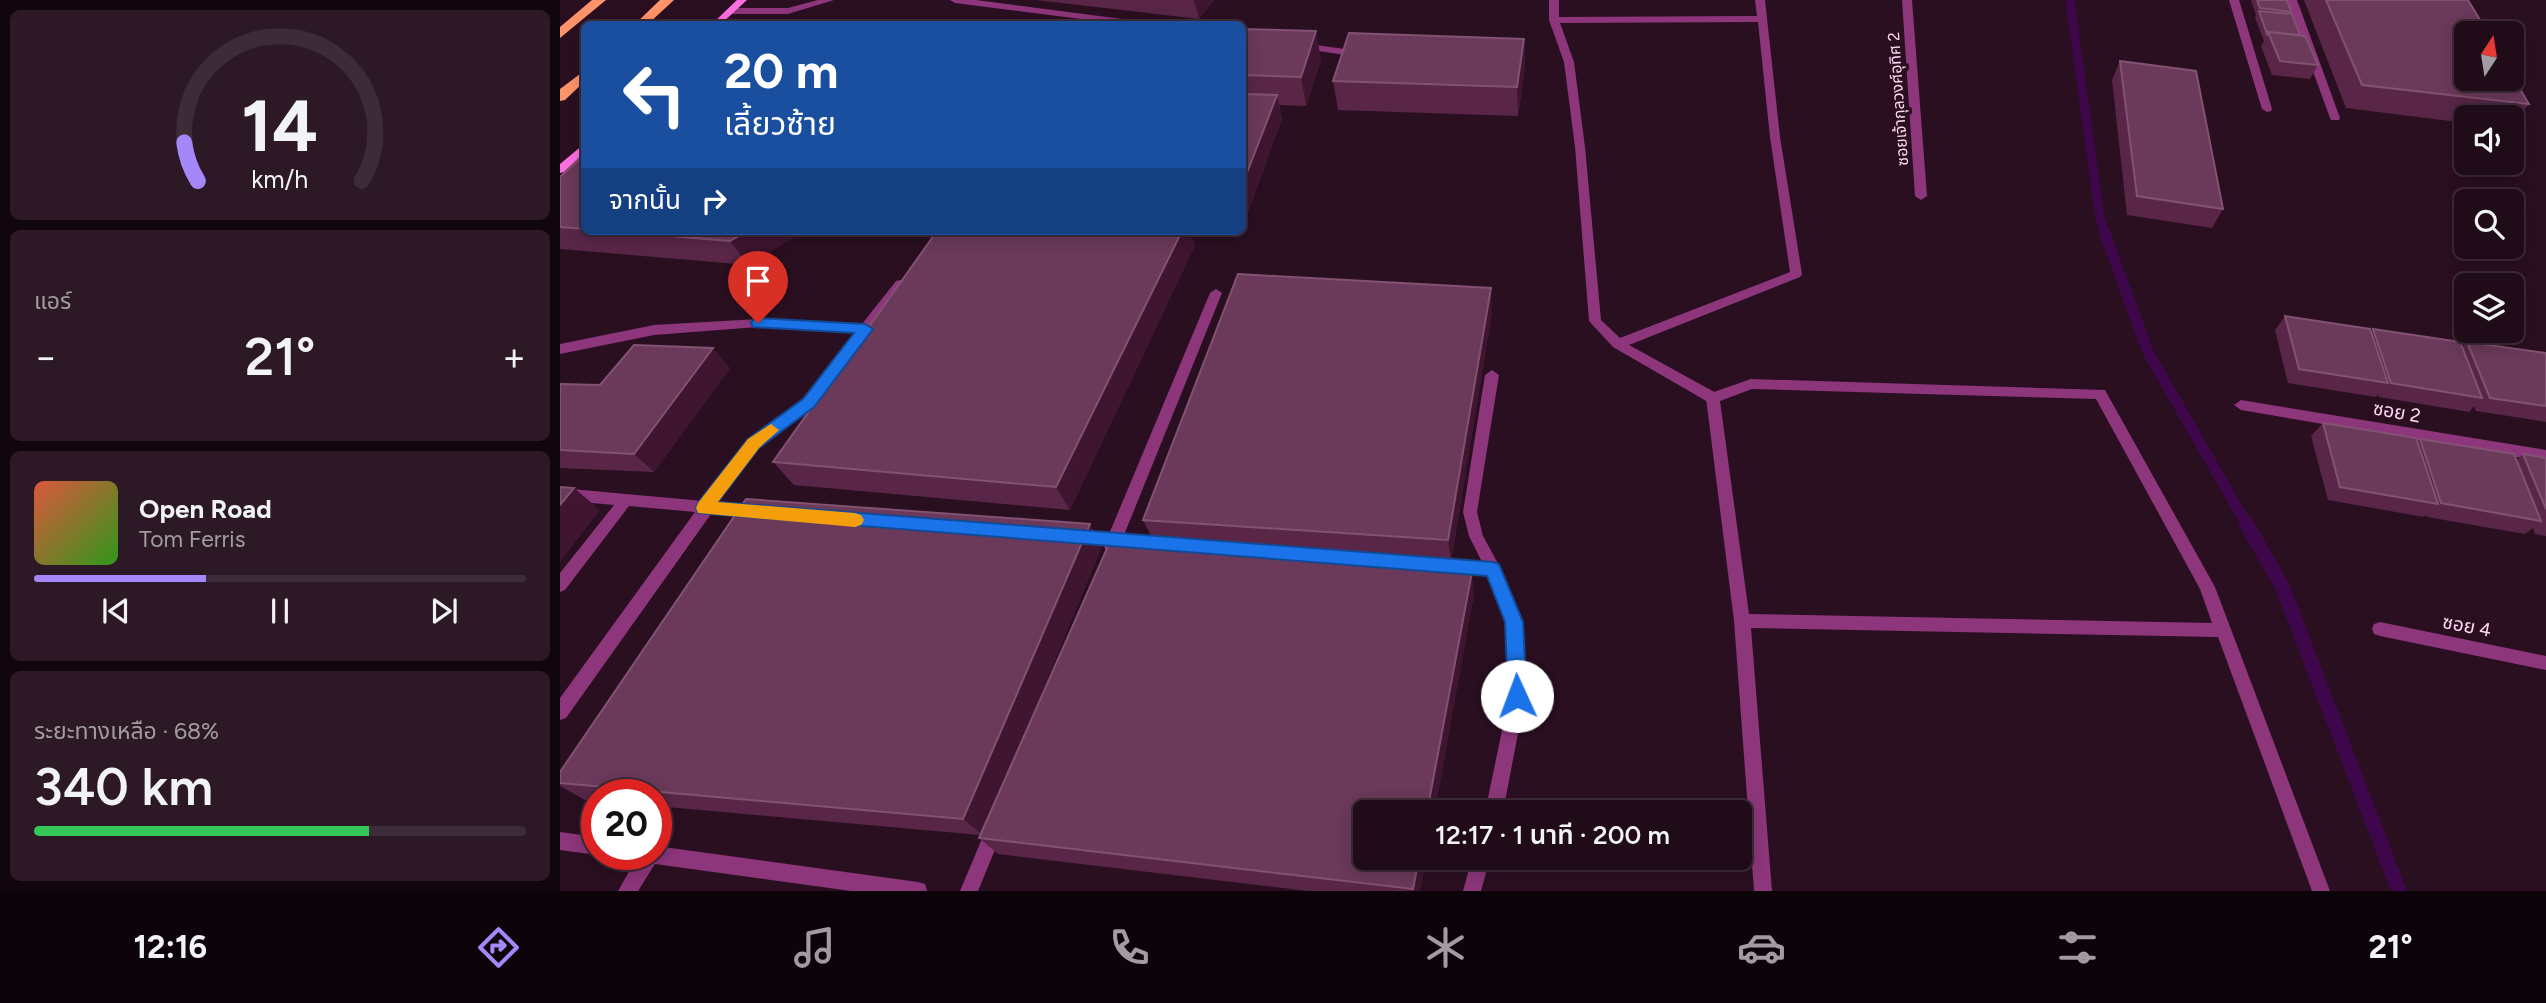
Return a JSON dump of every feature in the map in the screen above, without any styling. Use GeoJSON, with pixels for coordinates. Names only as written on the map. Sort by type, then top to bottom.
{"type":"FeatureCollection","features":[{"type":"Feature","properties":{"kind":"highway"},"geometry":{"type":"LineString","coordinates":[[560,34],[600,0]]}},
{"type":"Feature","properties":{"kind":"highway"},"geometry":{"type":"LineString","coordinates":[[644,21],[668,0]]}},
{"type":"Feature","properties":{"kind":"highway"},"geometry":{"type":"LineString","coordinates":[[560,97],[581,78]]}},
{"type":"Feature","properties":{"kind":"main road"},"geometry":{"type":"LineString","coordinates":[[719,21],[742,0]]}},
{"type":"Feature","properties":{"kind":"main road"},"geometry":{"type":"LineString","coordinates":[[560,170],[581,150]]}},
{"type":"Feature","properties":{"kind":"street"},"geometry":{"type":"LineString","coordinates":[[730,11],[788,11],[829,0]]}},
{"type":"Feature","properties":{"kind":"street"},"geometry":{"type":"LineString","coordinates":[[955,0],[1115,21]]}},
{"type":"Feature","properties":{"kind":"street"},"geometry":{"type":"LineString","coordinates":[[1554,0],[1554,20],[1569,62],[1580,147],[1595,321],[1618,344],[1713,398],[1751,384],[2100,394],[2207,587],[2321,891]]}},
{"type":"Feature","properties":{"kind":"street"},"geometry":{"type":"LineString","coordinates":[[1618,344],[1796,274],[1775,137],[1760,0]]}},
{"type":"Feature","properties":{"kind":"street","name":"ซอยเจ้ากุลวงศ์อุทิศ 2"},"geometry":{"type":"LineString","coordinates":[[1907,0],[1921,196]]}},
{"type":"Feature","properties":{"kind":"street"},"geometry":{"type":"LineString","coordinates":[[2234,0],[2267,109]]}},
{"type":"Feature","properties":{"kind":"street"},"geometry":{"type":"LineString","coordinates":[[2292,0],[2335,118]]}},
{"type":"Feature","properties":{"kind":"street"},"geometry":{"type":"LineString","coordinates":[[1554,20],[1761,19]]}},
{"type":"Feature","properties":{"kind":"street"},"geometry":{"type":"LineString","coordinates":[[1282,44],[1376,56]]}},
{"type":"Feature","properties":{"kind":"street"},"geometry":{"type":"LineString","coordinates":[[560,712],[753,443],[808,403],[913,267]]}},
{"type":"Feature","properties":{"kind":"street"},"geometry":{"type":"LineString","coordinates":[[1103,565],[1216,293]]}},
{"type":"Feature","properties":{"kind":"street"},"geometry":{"type":"LineString","coordinates":[[560,349],[654,330],[758,323],[865,329]]}},
{"type":"Feature","properties":{"kind":"street"},"geometry":{"type":"LineString","coordinates":[[1492,375],[1470,512],[1476,536],[1493,569],[1514,622],[1517,696],[1496,800]]}},
{"type":"Feature","properties":{"kind":"street"},"geometry":{"type":"LineString","coordinates":[[1713,398],[1742,621],[1763,891]]}},
{"type":"Feature","properties":{"kind":"street","name":"ซอย 2"},"geometry":{"type":"LineString","coordinates":[[2241,405],[2546,456]]}},
{"type":"Feature","properties":{"kind":"street"},"geometry":{"type":"LineString","coordinates":[[560,494],[772,513]]}},
{"type":"Feature","properties":{"kind":"street"},"geometry":{"type":"LineString","coordinates":[[560,585],[625,501]]}},
{"type":"Feature","properties":{"kind":"street"},"geometry":{"type":"LineString","coordinates":[[1059,536],[1140,542]]}},
{"type":"Feature","properties":{"kind":"street"},"geometry":{"type":"LineString","coordinates":[[1208,548],[1493,569]]}},
{"type":"Feature","properties":{"kind":"street"},"geometry":{"type":"LineString","coordinates":[[1742,621],[2223,630]]}},
{"type":"Feature","properties":{"kind":"street","name":"ซอย 4"},"geometry":{"type":"LineString","coordinates":[[2380,629],[2546,663]]}},
{"type":"Feature","properties":{"kind":"street"},"geometry":{"type":"LineString","coordinates":[[969,891],[1000,816]]}},
{"type":"Feature","properties":{"kind":"street"},"geometry":{"type":"LineString","coordinates":[[560,841],[581,844]]}},
{"type":"Feature","properties":{"kind":"street"},"geometry":{"type":"LineString","coordinates":[[672,857],[918,891]]}},
{"type":"Feature","properties":{"kind":"street"},"geometry":{"type":"LineString","coordinates":[[627,891],[641,870]]}},
{"type":"Feature","properties":{"kind":"street"},"geometry":{"type":"LineString","coordinates":[[1472,891],[1478,870]]}},
{"type":"Feature","properties":{"kind":"building"},"geometry":{"type":"Polygon","coordinates":[[[2257,0],[2287,0],[2291,12],[2260,8],[2257,0]]]}},
{"type":"Feature","properties":{"kind":"building"},"geometry":{"type":"Polygon","coordinates":[[[2326,0],[2468,0],[2481,21],[2454,21],[2454,91],[2521,91],[2529,104],[2362,85],[2326,0]]]}},
{"type":"Feature","properties":{"kind":"building"},"geometry":{"type":"Polygon","coordinates":[[[2259,11],[2292,14],[2300,35],[2267,34],[2259,11]]]}},
{"type":"Feature","properties":{"kind":"building"},"geometry":{"type":"Polygon","coordinates":[[[1246,29],[1316,31],[1301,77],[1246,75],[1246,29]]]}},
{"type":"Feature","properties":{"kind":"building"},"geometry":{"type":"Polygon","coordinates":[[[2268,32],[2305,36],[2318,65],[2280,61],[2268,32]]]}},
{"type":"Feature","properties":{"kind":"building"},"geometry":{"type":"Polygon","coordinates":[[[1349,33],[1524,39],[1517,87],[1333,81],[1349,33]]]}},
{"type":"Feature","properties":{"kind":"building"},"geometry":{"type":"Polygon","coordinates":[[[2120,61],[2196,71],[2223,209],[2137,196],[2120,61]]]}},
{"type":"Feature","properties":{"kind":"building"},"geometry":{"type":"Polygon","coordinates":[[[1246,94],[1277,95],[1246,176],[1246,94]]]}},
{"type":"Feature","properties":{"kind":"building"},"geometry":{"type":"Polygon","coordinates":[[[581,157],[581,229],[560,227],[560,177],[581,157]]]}},
{"type":"Feature","properties":{"kind":"building"},"geometry":{"type":"Polygon","coordinates":[[[657,235],[740,235],[730,241],[657,235]]]}},
{"type":"Feature","properties":{"kind":"building"},"geometry":{"type":"Polygon","coordinates":[[[934,235],[1180,235],[1056,487],[773,462],[934,235]]]}},
{"type":"Feature","properties":{"kind":"building"},"geometry":{"type":"Polygon","coordinates":[[[1238,274],[1491,288],[1448,540],[1143,520],[1238,274]]]}},
{"type":"Feature","properties":{"kind":"building"},"geometry":{"type":"Polygon","coordinates":[[[2285,316],[2370,329],[2388,383],[2299,369],[2285,316]]]}},
{"type":"Feature","properties":{"kind":"building"},"geometry":{"type":"Polygon","coordinates":[[[2373,329],[2460,343],[2482,398],[2391,383],[2373,329]]]}},
{"type":"Feature","properties":{"kind":"building"},"geometry":{"type":"Polygon","coordinates":[[[2467,343],[2546,353],[2546,406],[2490,398],[2467,343]]]}},
{"type":"Feature","properties":{"kind":"building"},"geometry":{"type":"Polygon","coordinates":[[[634,345],[713,348],[634,454],[560,450],[560,384],[600,385],[634,345]]]}},
{"type":"Feature","properties":{"kind":"building"},"geometry":{"type":"Polygon","coordinates":[[[2323,423],[2416,438],[2438,504],[2340,487],[2323,423]]]}},
{"type":"Feature","properties":{"kind":"building"},"geometry":{"type":"Polygon","coordinates":[[[2420,439],[2514,454],[2541,521],[2441,503],[2420,439]]]}},
{"type":"Feature","properties":{"kind":"building"},"geometry":{"type":"Polygon","coordinates":[[[2523,454],[2546,458],[2546,509],[2523,454]]]}},
{"type":"Feature","properties":{"kind":"building"},"geometry":{"type":"Polygon","coordinates":[[[560,487],[574,488],[560,505],[560,487]]]}},
{"type":"Feature","properties":{"kind":"building"},"geometry":{"type":"Polygon","coordinates":[[[746,499],[1090,524],[963,819],[672,793],[672,779],[581,779],[581,785],[560,783],[560,772],[746,499]]]}},
{"type":"Feature","properties":{"kind":"building"},"geometry":{"type":"Polygon","coordinates":[[[1112,537],[1472,572],[1429,800],[1353,800],[1353,870],[1417,870],[1413,889],[979,838],[1112,537]]]}},
{"type":"Feature","properties":{"kind":"waterway"},"geometry":{"type":"LineString","coordinates":[[2070,0],[2100,219],[2105,233]]}},
{"type":"Feature","properties":{"kind":"waterway"},"geometry":{"type":"LineString","coordinates":[[2104,231],[2148,352],[2247,525]]}},
{"type":"Feature","properties":{"kind":"waterway"},"geometry":{"type":"LineString","coordinates":[[2246,523],[2282,586],[2399,891]]}},
{"type":"Feature","properties":{"kind":"slow traffic"},"geometry":{"type":"LineString","coordinates":[[771,430],[753,443],[704,508],[855,520]]}},
{"type":"Feature","properties":{"kind":"route"},"geometry":{"type":"LineString","coordinates":[[758,323],[865,329],[808,403],[753,443],[704,508],[1493,569],[1514,622],[1517,696]]}}]}
